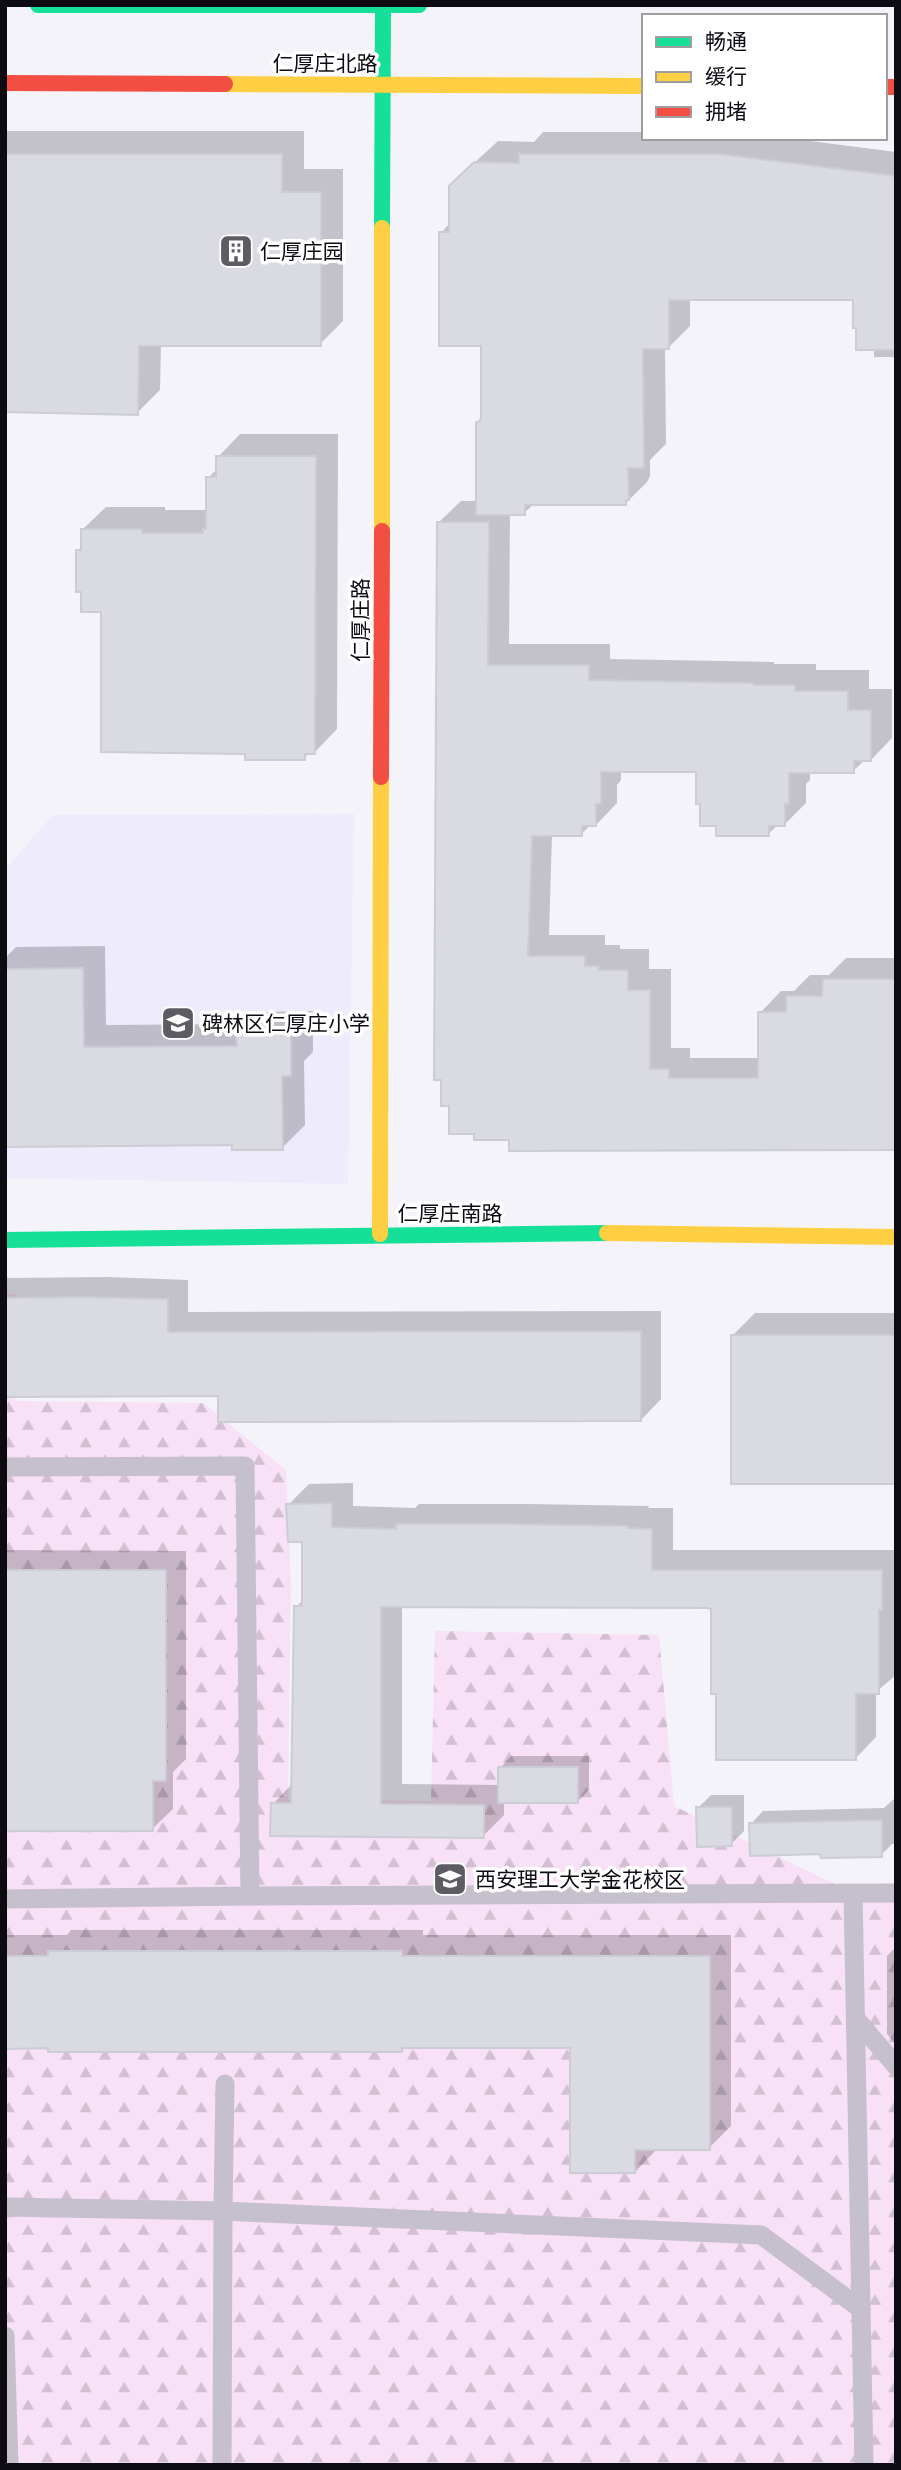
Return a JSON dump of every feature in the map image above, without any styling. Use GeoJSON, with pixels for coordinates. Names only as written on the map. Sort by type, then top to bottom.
{"type":"FeatureCollection","features":[{"type":"Feature","properties":{"kind":"street"},"geometry":{"type":"LineString","coordinates":[[38,5],[419,5]]}},
{"type":"Feature","properties":{"kind":"street","name":"仁厚庄路"},"geometry":{"type":"LineString","coordinates":[[380,1234],[383,6]]}},
{"type":"Feature","properties":{"kind":"street","name":"仁厚庄北路"},"geometry":{"type":"LineString","coordinates":[[5,83],[642,86]]}},
{"type":"Feature","properties":{"kind":"street","name":"仁厚庄南路"},"geometry":{"type":"LineString","coordinates":[[5,1240],[648,1233],[896,1237]]}},
{"type":"Feature","properties":{"kind":"lane"},"geometry":{"type":"LineString","coordinates":[[5,1467],[245,1466],[250,1896]]}},
{"type":"Feature","properties":{"kind":"lane"},"geometry":{"type":"LineString","coordinates":[[853,1893],[864,2465]]}},
{"type":"Feature","properties":{"kind":"lane"},"geometry":{"type":"LineString","coordinates":[[5,1899],[896,1893]]}},
{"type":"Feature","properties":{"kind":"lane"},"geometry":{"type":"LineString","coordinates":[[856,2019],[896,2066]]}},
{"type":"Feature","properties":{"kind":"lane"},"geometry":{"type":"LineString","coordinates":[[222,2465],[225,2084]]}},
{"type":"Feature","properties":{"kind":"lane"},"geometry":{"type":"LineString","coordinates":[[5,2207],[223,2211],[761,2235],[861,2309]]}},
{"type":"Feature","properties":{"kind":"lane"},"geometry":{"type":"LineString","coordinates":[[5,2336],[9,2465]]}},
{"type":"Feature","properties":{"kind":"shaded area","name":"碑林区仁厚庄小学"},"geometry":{"type":"Polygon","coordinates":[[[354,814],[348,1184],[5,1178],[5,869],[53,815],[354,814]]]}},
{"type":"Feature","properties":{"kind":"green space","name":"西安理工大学金花校区"},"geometry":{"type":"Polygon","coordinates":[[[5,1294],[17,1294],[15,1401],[203,1403],[286,1470],[291,1584],[288,1799],[431,1801],[435,1631],[659,1635],[674,1806],[853,1893],[896,1892],[896,2465],[5,2465],[5,1294]]]}},
{"type":"Feature","properties":{"kind":"building"},"geometry":{"type":"Polygon","coordinates":[[[5,154],[282,154],[282,192],[321,192],[321,346],[139,346],[138,415],[5,412],[5,154]]]}},
{"type":"Feature","properties":{"kind":"building"},"geometry":{"type":"Polygon","coordinates":[[[519,154],[719,154],[896,176],[896,350],[856,350],[853,300],[669,300],[669,349],[643,349],[644,468],[628,468],[629,500],[626,500],[626,505],[525,505],[525,515],[476,515],[476,422],[481,418],[481,346],[439,346],[439,232],[449,232],[449,186],[474,162],[519,163],[519,154]]]}},
{"type":"Feature","properties":{"kind":"building"},"geometry":{"type":"Polygon","coordinates":[[[216,456],[316,456],[315,754],[305,754],[305,760],[245,760],[245,754],[101,752],[101,612],[81,612],[81,592],[76,592],[76,550],[81,550],[81,529],[203,533],[203,529],[206,529],[206,477],[216,477],[216,456]]]}},
{"type":"Feature","properties":{"kind":"building"},"geometry":{"type":"Polygon","coordinates":[[[437,522],[489,522],[488,665],[589,665],[589,680],[753,683],[795,685],[795,691],[848,691],[848,710],[871,710],[871,761],[854,761],[854,773],[789,773],[789,804],[785,804],[785,826],[769,826],[769,836],[716,836],[716,826],[700,826],[700,804],[696,804],[696,772],[601,772],[601,804],[596,804],[596,826],[582,826],[582,836],[532,836],[528,956],[585,956],[585,966],[599,966],[599,970],[628,970],[628,990],[650,990],[650,1069],[669,1069],[669,1078],[758,1078],[758,1012],[786,1012],[786,996],[822,996],[823,979],[896,979],[896,1150],[509,1151],[509,1140],[474,1140],[474,1134],[449,1134],[449,1106],[441,1106],[441,1080],[434,1080],[437,522]]]}},
{"type":"Feature","properties":{"kind":"building"},"geometry":{"type":"Polygon","coordinates":[[[83,968],[84,1047],[237,1046],[236,1034],[291,1033],[291,1076],[282,1076],[283,1150],[232,1150],[232,1145],[6,1147],[5,969],[83,968]]]}},
{"type":"Feature","properties":{"kind":"building"},"geometry":{"type":"Polygon","coordinates":[[[5,1298],[168,1299],[168,1332],[641,1331],[641,1421],[218,1422],[218,1396],[5,1397],[5,1298]]]}},
{"type":"Feature","properties":{"kind":"building"},"geometry":{"type":"Polygon","coordinates":[[[731,1335],[896,1335],[896,1484],[731,1484],[731,1335]]]}},
{"type":"Feature","properties":{"kind":"building"},"geometry":{"type":"Polygon","coordinates":[[[332,1503],[332,1527],[396,1529],[396,1524],[504,1524],[629,1526],[628,1528],[652,1529],[652,1570],[882,1570],[879,1694],[856,1694],[856,1760],[716,1760],[716,1694],[711,1694],[711,1609],[381,1607],[381,1804],[484,1805],[484,1838],[270,1836],[271,1803],[291,1803],[294,1606],[302,1606],[302,1542],[288,1542],[286,1504],[332,1503]]]}},
{"type":"Feature","properties":{"kind":"building"},"geometry":{"type":"Polygon","coordinates":[[[5,1570],[166,1570],[166,1781],[153,1781],[153,1831],[5,1831],[5,1570]]]}},
{"type":"Feature","properties":{"kind":"building"},"geometry":{"type":"Polygon","coordinates":[[[498,1767],[578,1767],[578,1803],[498,1803],[498,1767]]]}},
{"type":"Feature","properties":{"kind":"building"},"geometry":{"type":"Polygon","coordinates":[[[696,1807],[732,1807],[732,1846],[697,1847],[696,1807]]]}},
{"type":"Feature","properties":{"kind":"building"},"geometry":{"type":"Polygon","coordinates":[[[882,1820],[882,1857],[821,1858],[820,1854],[750,1856],[749,1823],[882,1820]]]}},
{"type":"Feature","properties":{"kind":"building"},"geometry":{"type":"Polygon","coordinates":[[[48,1951],[402,1951],[402,1956],[710,1956],[710,2150],[635,2150],[635,2173],[570,2173],[570,2048],[402,2048],[402,2052],[48,2052],[48,2048],[5,2049],[5,1956],[48,1956],[48,1951]]]}},
{"type":"Feature","properties":{"kind":"traffic: fast"},"geometry":{"type":"LineString","coordinates":[[38,5],[419,5]]}},
{"type":"Feature","properties":{"kind":"traffic: fast"},"geometry":{"type":"LineString","coordinates":[[382,228],[383,6]]}},
{"type":"Feature","properties":{"kind":"traffic: fast"},"geometry":{"type":"LineString","coordinates":[[5,1240],[607,1233]]}},
{"type":"Feature","properties":{"kind":"traffic: slow"},"geometry":{"type":"LineString","coordinates":[[225,84],[642,86]]}},
{"type":"Feature","properties":{"kind":"traffic: slow"},"geometry":{"type":"LineString","coordinates":[[382,228],[382,531]]}},
{"type":"Feature","properties":{"kind":"traffic: slow"},"geometry":{"type":"LineString","coordinates":[[380,1234],[381,777]]}},
{"type":"Feature","properties":{"kind":"traffic: slow"},"geometry":{"type":"LineString","coordinates":[[607,1233],[896,1237]]}},
{"type":"Feature","properties":{"kind":"traffic: jam"},"geometry":{"type":"LineString","coordinates":[[5,83],[225,84]]}},
{"type":"Feature","properties":{"kind":"traffic: jam"},"geometry":{"type":"LineString","coordinates":[[887,87],[896,87]]}},
{"type":"Feature","properties":{"kind":"traffic: jam"},"geometry":{"type":"LineString","coordinates":[[381,777],[382,531]]}},
{"type":"Feature","properties":{"kind":"place","name":"仁厚庄园"},"geometry":{"type":"Point","coordinates":[236,251]}},
{"type":"Feature","properties":{"kind":"place","name":"碑林区仁厚庄小学"},"geometry":{"type":"Point","coordinates":[178,1023]}},
{"type":"Feature","properties":{"kind":"place","name":"西安理工大学金花校区"},"geometry":{"type":"Point","coordinates":[450,1879]}}]}
